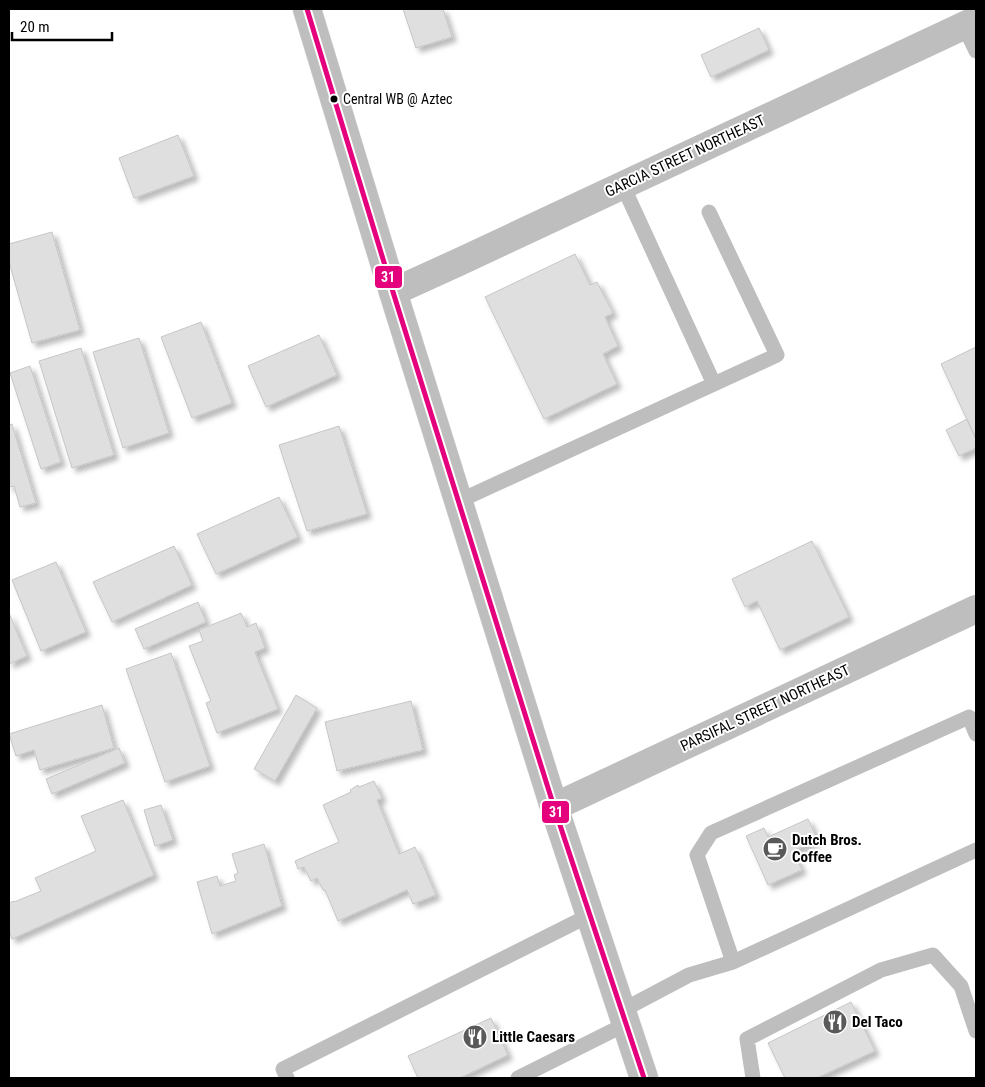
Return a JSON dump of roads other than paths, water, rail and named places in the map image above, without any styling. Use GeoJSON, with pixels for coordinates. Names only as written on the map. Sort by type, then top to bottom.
{"type":"FeatureCollection","features":[{"type":"Feature","properties":{"kind":"main road"},"geometry":{"type":"LineString","coordinates":[[307,9],[554,807],[624,1018],[638,1076]]}},
{"type":"Feature","properties":{"kind":"main road","name":"GARCIA STREET NORTHEAST"},"geometry":{"type":"LineString","coordinates":[[394,292],[970,23]]}},
{"type":"Feature","properties":{"kind":"main road","name":"PARSIFAL STREET NORTHEAST"},"geometry":{"type":"LineString","coordinates":[[554,807],[975,613]]}},
{"type":"Feature","properties":{"kind":"lane"},"geometry":{"type":"LineString","coordinates":[[970,23],[976,51]]}},
{"type":"Feature","properties":{"kind":"lane"},"geometry":{"type":"LineString","coordinates":[[623,186],[714,384]]}},
{"type":"Feature","properties":{"kind":"lane"},"geometry":{"type":"LineString","coordinates":[[459,501],[777,355],[709,212]]}},
{"type":"Feature","properties":{"kind":"lane"},"geometry":{"type":"LineString","coordinates":[[733,962],[697,855],[711,833],[969,717],[976,734]]}},
{"type":"Feature","properties":{"kind":"lane"},"geometry":{"type":"LineString","coordinates":[[518,1078],[624,1018],[689,975],[733,962],[976,850]]}},
{"type":"Feature","properties":{"kind":"lane"},"geometry":{"type":"LineString","coordinates":[[287,1078],[283,1069],[590,915]]}},
{"type":"Feature","properties":{"kind":"lane"},"geometry":{"type":"LineString","coordinates":[[753,1078],[747,1039],[881,970],[934,955],[961,986],[976,1031]]}},
{"type":"Feature","properties":{"kind":"place","name":"Central WB @ Aztec"},"geometry":{"type":"Point","coordinates":[334,99]}},
{"type":"Feature","properties":{"kind":"place","name":"Dutch Bros. Coffee"},"geometry":{"type":"Point","coordinates":[775,849]}},
{"type":"Feature","properties":{"kind":"place","name":"Del Taco"},"geometry":{"type":"Point","coordinates":[835,1022]}},
{"type":"Feature","properties":{"kind":"place","name":"Little Caesars"},"geometry":{"type":"Point","coordinates":[475,1037]}}]}
